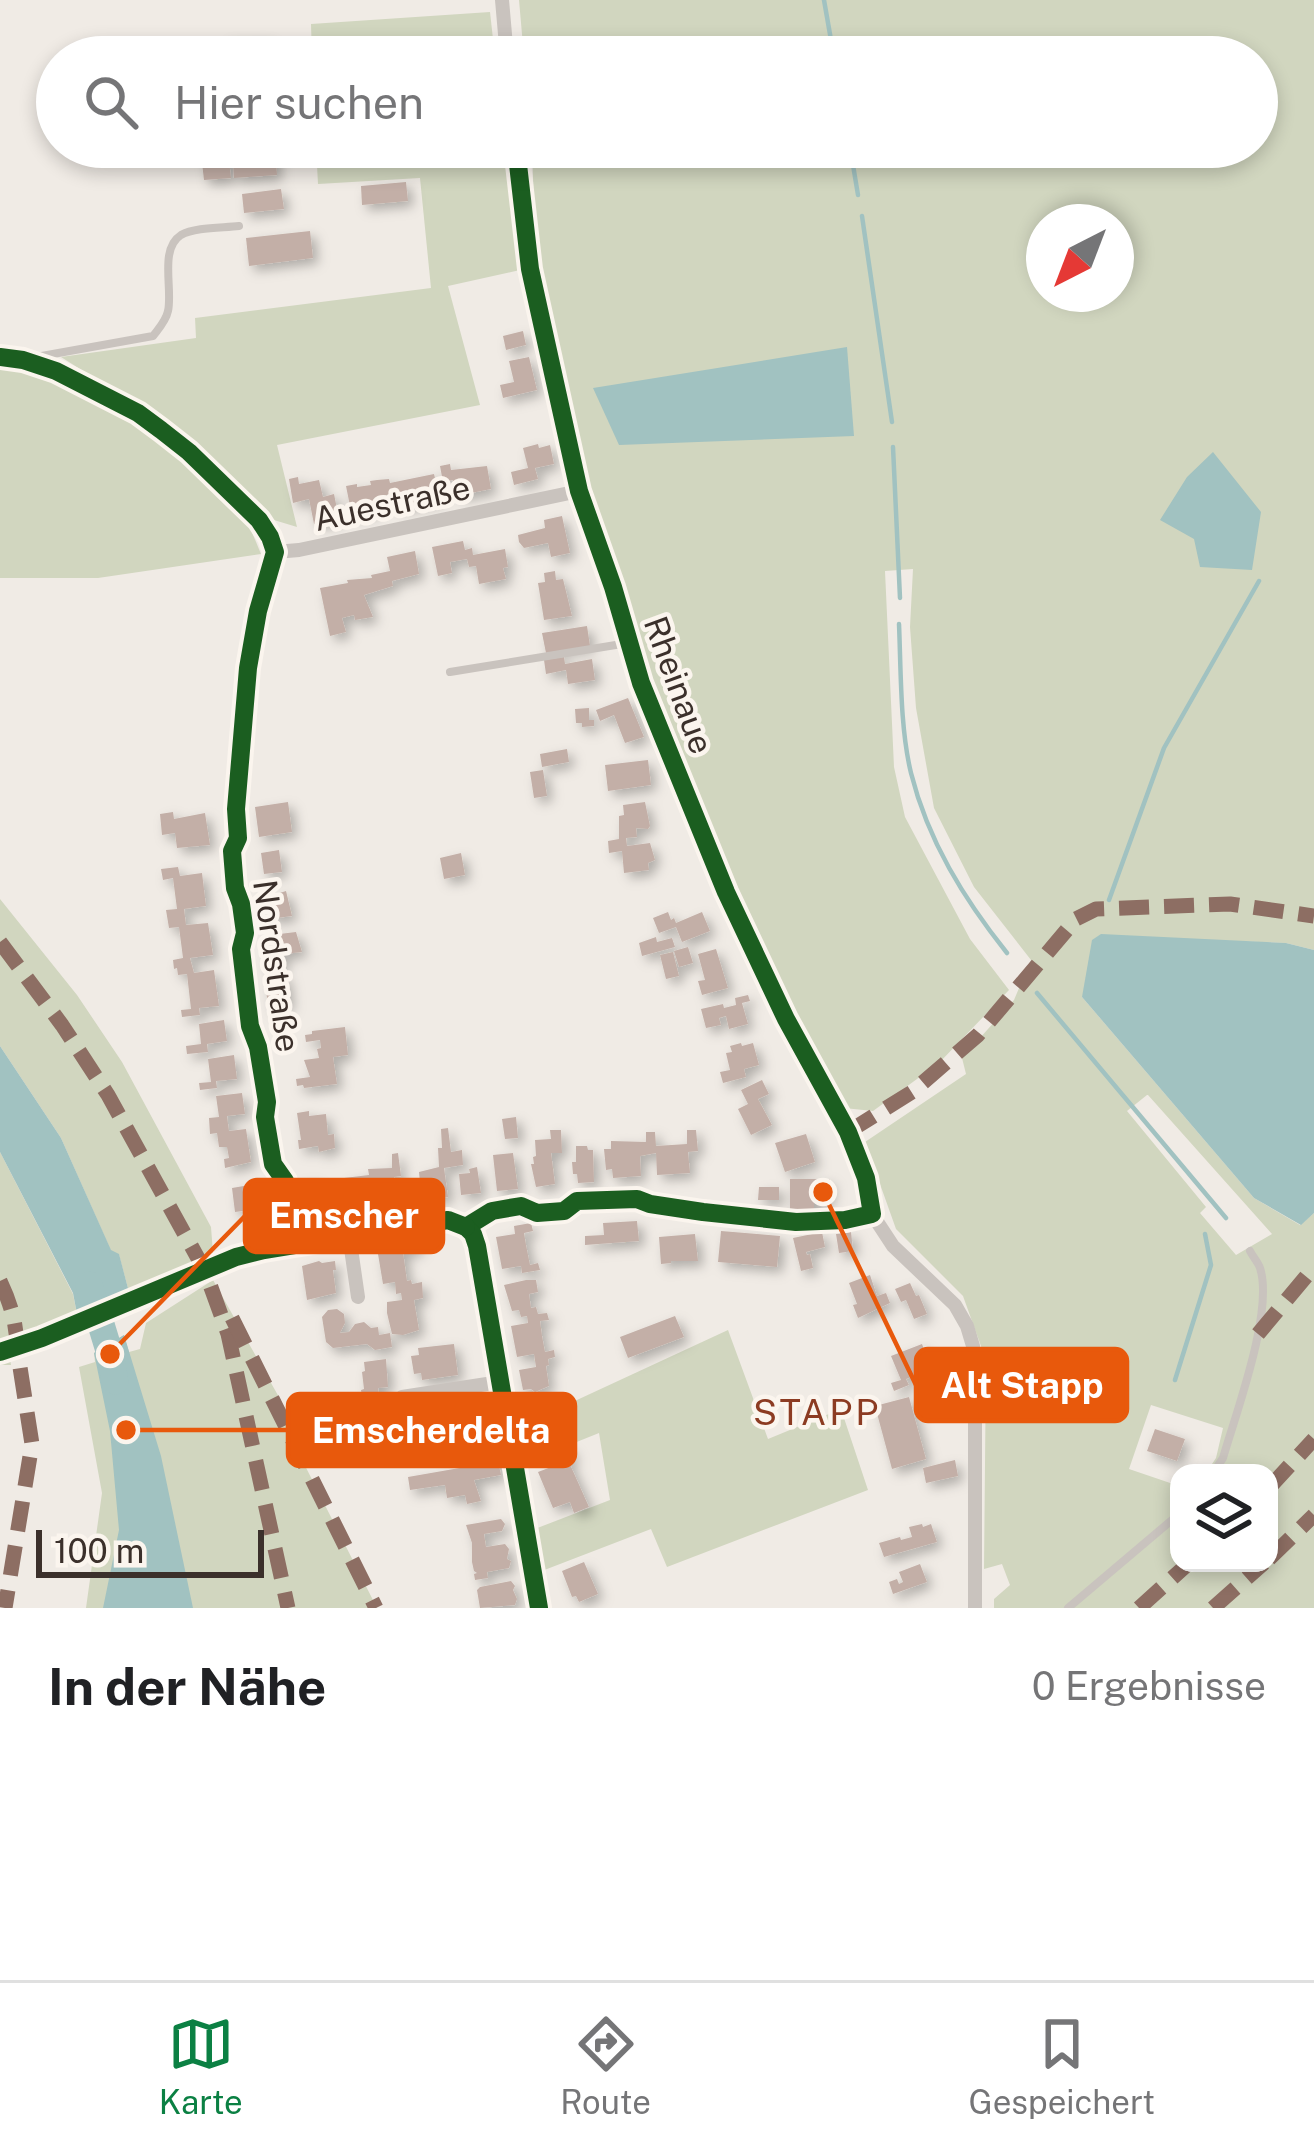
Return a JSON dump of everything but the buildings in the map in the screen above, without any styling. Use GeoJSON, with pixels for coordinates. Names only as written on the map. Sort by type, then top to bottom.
{"type":"FeatureCollection","features":[{"type":"Feature","properties":{"kind":"street"},"geometry":{"type":"LineString","coordinates":[[502,0],[505,36]]}},
{"type":"Feature","properties":{"kind":"street","name":"Rheinaue"},"geometry":{"type":"LineString","coordinates":[[519,168],[530,269],[579,491],[641,683],[726,892],[786,1018],[848,1132],[866,1178],[872,1214],[893,1246],[955,1305],[968,1326],[973,1346],[975,1608]]}},
{"type":"Feature","properties":{"kind":"street","name":"Auestraße"},"geometry":{"type":"LineString","coordinates":[[0,357],[56,371],[161,430],[259,520],[275,552],[579,491]]}},
{"type":"Feature","properties":{"kind":"street","name":"Nordstraße"},"geometry":{"type":"LineString","coordinates":[[275,552],[248,668],[236,809],[238,838],[232,850],[245,933],[241,949],[250,1026],[258,1047],[273,1164],[285,1181],[294,1244]]}},
{"type":"Feature","properties":{"kind":"street"},"geometry":{"type":"LineString","coordinates":[[466,1227],[491,1211],[521,1206],[536,1214],[564,1211],[577,1201],[637,1199],[796,1222],[872,1214]]}},
{"type":"Feature","properties":{"kind":"street"},"geometry":{"type":"LineString","coordinates":[[0,1352],[236,1257],[448,1220],[466,1227],[477,1246],[538,1608]]}},
{"type":"Feature","properties":{"kind":"street"},"geometry":{"type":"LineString","coordinates":[[349,1235],[358,1297]]}},
{"type":"Feature","properties":{"kind":"street"},"geometry":{"type":"LineString","coordinates":[[402,1397],[500,1382]]}},
{"type":"Feature","properties":{"kind":"lane"},"geometry":{"type":"LineString","coordinates":[[23,360],[153,336],[169,307],[170,250],[176,238],[239,226]]}},
{"type":"Feature","properties":{"kind":"lane"},"geometry":{"type":"LineString","coordinates":[[450,672],[630,643]]}},
{"type":"Feature","properties":{"kind":"lane"},"geometry":{"type":"LineString","coordinates":[[1219,1464],[1258,1334],[1261,1269],[1250,1251]]}},
{"type":"Feature","properties":{"kind":"lane"},"geometry":{"type":"LineString","coordinates":[[1068,1608],[1170,1522]]}},
{"type":"Feature","properties":{"kind":"green space"},"geometry":{"type":"Polygon","coordinates":[[[519,0],[1314,0],[1314,950],[1286,943],[1178,939],[1082,997],[1254,1198],[1300,1225],[1314,1213],[1314,1608],[994,1608],[994,1599],[1010,1585],[1002,1564],[984,1569],[986,1360],[963,1296],[896,1229],[865,1142],[966,1074],[962,1058],[1014,1000],[1031,960],[974,887],[934,808],[916,708],[910,627],[913,569],[885,571],[894,767],[905,817],[970,939],[1009,990],[939,1063],[873,1111],[844,1108],[752,935],[652,685],[589,485],[536,269],[533,168],[1278,168],[1278,36],[522,36],[519,0]],[[1148,1095],[1127,1111],[1206,1207],[1200,1213],[1236,1255],[1272,1234],[1148,1095]]]}},
{"type":"Feature","properties":{"kind":"green space"},"geometry":{"type":"Polygon","coordinates":[[[490,12],[493,36],[311,36],[311,24],[490,12]]]}},
{"type":"Feature","properties":{"kind":"green space"},"geometry":{"type":"Polygon","coordinates":[[[317,168],[508,168],[520,270],[448,286],[480,405],[277,445],[297,527],[264,517],[170,426],[61,357],[196,338],[195,318],[431,288],[420,178],[318,184],[317,168]]]}},
{"type":"Feature","properties":{"kind":"green space"},"geometry":{"type":"Polygon","coordinates":[[[0,367],[20,369],[93,399],[160,441],[249,525],[261,554],[98,578],[0,578],[0,367]]]}},
{"type":"Feature","properties":{"kind":"green space"},"geometry":{"type":"Polygon","coordinates":[[[0,899],[77,995],[122,1062],[211,1227],[213,1253],[129,1292],[119,1255],[111,1251],[61,1138],[0,1046],[0,899]]]}},
{"type":"Feature","properties":{"kind":"green space"},"geometry":{"type":"Polygon","coordinates":[[[0,1152],[73,1294],[77,1314],[7,1340],[11,1365],[0,1365],[0,1152]]]}},
{"type":"Feature","properties":{"kind":"green space"},"geometry":{"type":"Polygon","coordinates":[[[213,1280],[293,1422],[290,1436],[377,1608],[86,1608],[102,1493],[79,1367],[95,1362],[94,1353],[124,1335],[129,1352],[140,1349],[146,1323],[213,1280]]]}},
{"type":"Feature","properties":{"kind":"green space"},"geometry":{"type":"Polygon","coordinates":[[[728,1330],[768,1439],[841,1409],[868,1490],[667,1567],[651,1529],[534,1574],[527,1532],[610,1500],[599,1433],[517,1466],[510,1431],[728,1330]]]}},
{"type":"Feature","properties":{"kind":"water"},"geometry":{"type":"Polygon","coordinates":[[[847,347],[854,436],[619,445],[593,388],[847,347]]]}},
{"type":"Feature","properties":{"kind":"water"},"geometry":{"type":"Polygon","coordinates":[[[1213,452],[1261,512],[1252,570],[1200,567],[1194,539],[1160,520],[1187,477],[1213,452]]]}},
{"type":"Feature","properties":{"kind":"water"},"geometry":{"type":"Polygon","coordinates":[[[1101,934],[1286,943],[1314,950],[1314,1213],[1301,1225],[1254,1198],[1082,997],[1092,940],[1101,934]]]}},
{"type":"Feature","properties":{"kind":"water"},"geometry":{"type":"Polygon","coordinates":[[[0,1046],[61,1138],[111,1250],[119,1254],[129,1292],[77,1314],[73,1293],[0,1152],[0,1046]]]}},
{"type":"Feature","properties":{"kind":"water"},"geometry":{"type":"Polygon","coordinates":[[[124,1335],[161,1456],[193,1608],[103,1608],[119,1530],[110,1431],[94,1353],[124,1335]]]}},
{"type":"Feature","properties":{"kind":"waterway"},"geometry":{"type":"LineString","coordinates":[[824,0],[830,36]]}},
{"type":"Feature","properties":{"kind":"waterway"},"geometry":{"type":"LineString","coordinates":[[854,168],[858,195]]}},
{"type":"Feature","properties":{"kind":"waterway"},"geometry":{"type":"LineString","coordinates":[[862,216],[892,422]]}},
{"type":"Feature","properties":{"kind":"waterway"},"geometry":{"type":"LineString","coordinates":[[893,447],[900,598]]}},
{"type":"Feature","properties":{"kind":"waterway"},"geometry":{"type":"LineString","coordinates":[[1109,900],[1164,748],[1259,581]]}},
{"type":"Feature","properties":{"kind":"waterway"},"geometry":{"type":"LineString","coordinates":[[899,624],[905,737],[918,798],[949,868],[1007,953]]}},
{"type":"Feature","properties":{"kind":"waterway"},"geometry":{"type":"LineString","coordinates":[[1037,993],[1226,1218]]}},
{"type":"Feature","properties":{"kind":"waterway"},"geometry":{"type":"LineString","coordinates":[[1175,1380],[1211,1265],[1205,1234]]}},
{"type":"Feature","properties":{"kind":"waterway"},"geometry":{"type":"LineString","coordinates":[[89,1285],[115,1381]]}},
{"type":"Feature","properties":{"kind":"marked path"},"geometry":{"type":"LineString","coordinates":[[848,1132],[912,1092],[978,1035],[1076,919],[1096,909],[1230,904],[1314,916]]}},
{"type":"Feature","properties":{"kind":"marked path"},"geometry":{"type":"LineString","coordinates":[[0,942],[108,1095],[205,1271],[228,1334],[288,1608]]}},
{"type":"Feature","properties":{"kind":"marked path"},"geometry":{"type":"LineString","coordinates":[[1258,1334],[1314,1267]]}},
{"type":"Feature","properties":{"kind":"marked path"},"geometry":{"type":"LineString","coordinates":[[0,1281],[14,1322],[32,1444],[5,1608]]}},
{"type":"Feature","properties":{"kind":"marked path"},"geometry":{"type":"LineString","coordinates":[[232,1318],[376,1608]]}},
{"type":"Feature","properties":{"kind":"marked path"},"geometry":{"type":"LineString","coordinates":[[1278,1478],[1314,1439]]}},
{"type":"Feature","properties":{"kind":"marked path"},"geometry":{"type":"LineString","coordinates":[[1278,1550],[1314,1515]]}},
{"type":"Feature","properties":{"kind":"marked path"},"geometry":{"type":"LineString","coordinates":[[1139,1608],[1179,1572]]}},
{"type":"Feature","properties":{"kind":"marked path"},"geometry":{"type":"LineString","coordinates":[[1213,1608],[1254,1572]]}},
{"type":"Feature","properties":{"kind":"cycle path"},"geometry":{"type":"LineString","coordinates":[[466,1227],[492,1211],[521,1206],[537,1213],[564,1211],[577,1201],[637,1199],[796,1222],[872,1214],[866,1178],[848,1132],[786,1019],[726,892],[641,683],[579,491],[530,269],[518,168]]}},
{"type":"Feature","properties":{"kind":"cycle path"},"geometry":{"type":"LineString","coordinates":[[0,357],[56,371],[138,413],[189,452],[259,520],[275,552],[248,668],[236,809],[238,838],[232,851],[245,933],[241,949],[250,1026],[258,1047],[273,1164],[285,1181],[294,1244]]}},
{"type":"Feature","properties":{"kind":"cycle path"},"geometry":{"type":"LineString","coordinates":[[0,1352],[236,1257],[448,1220],[466,1227]]}},
{"type":"Feature","properties":{"kind":"cycle path"},"geometry":{"type":"LineString","coordinates":[[466,1227],[477,1246],[539,1608]]}},
{"type":"Feature","properties":{"kind":"place","name":"Alt Stapp"},"geometry":{"type":"Point","coordinates":[823,1192]}},
{"type":"Feature","properties":{"kind":"place","name":"Emscher"},"geometry":{"type":"Point","coordinates":[110,1354]}},
{"type":"Feature","properties":{"kind":"place","name":"Emscherdelta"},"geometry":{"type":"Point","coordinates":[126,1430]}},
{"type":"Feature","properties":{"kind":"district","name":"STAPP"},"geometry":{"type":"Point","coordinates":[817,1412]}}]}
